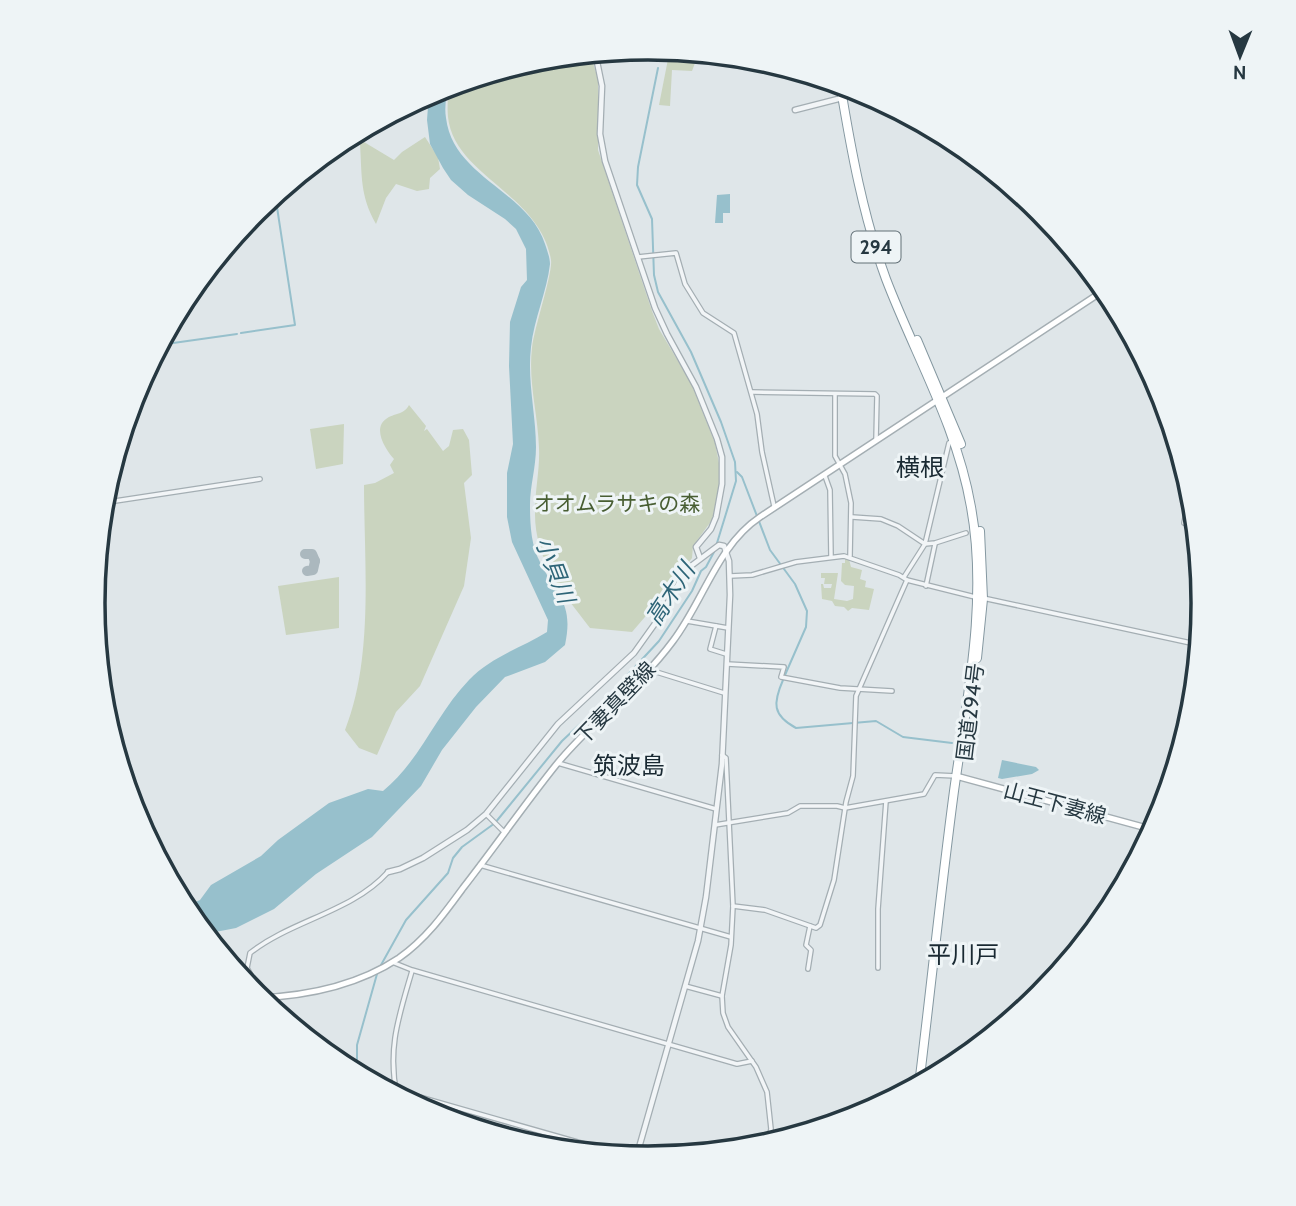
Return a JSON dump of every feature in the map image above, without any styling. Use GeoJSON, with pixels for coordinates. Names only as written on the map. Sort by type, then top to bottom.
{"type":"FeatureCollection","features":[{"type":"Feature","properties":{"kind":"highway","name":"294"},"geometry":{"type":"LineString","coordinates":[[842,98],[858,182],[872,236],[901,315],[940,398]]}},
{"type":"Feature","properties":{"kind":"highway","name":"国道294号"},"geometry":{"type":"LineString","coordinates":[[848,98],[860,169],[877,235],[900,301],[940,398],[967,482],[975,530],[980,598]]}},
{"type":"Feature","properties":{"kind":"highway","name":"国道294号"},"geometry":{"type":"LineString","coordinates":[[925,1071],[983,554],[974,492],[964,452],[940,398]]}},
{"type":"Feature","properties":{"kind":"highway","name":"国道294号"},"geometry":{"type":"LineString","coordinates":[[921,1074],[959,777]]}},
{"type":"Feature","properties":{"kind":"main road","name":"下妻真壁線"},"geometry":{"type":"LineString","coordinates":[[274,997],[309,993],[368,975],[390,963],[427,934],[503,831],[558,763],[649,670],[687,621],[726,548],[758,518],[1096,296]]}},
{"type":"Feature","properties":{"kind":"main road","name":"山王下妻線"},"geometry":{"type":"LineString","coordinates":[[959,777],[1142,828]]}},
{"type":"Feature","properties":{"kind":"street"},"geometry":{"type":"LineString","coordinates":[[597,62],[602,86],[601,148],[655,308],[696,387],[722,457],[720,497],[712,526],[696,547],[700,558]]}},
{"type":"Feature","properties":{"kind":"street"},"geometry":{"type":"LineString","coordinates":[[795,110],[842,98]]}},
{"type":"Feature","properties":{"kind":"street"},"geometry":{"type":"LineString","coordinates":[[638,257],[676,253],[685,284],[703,313],[734,333],[752,392],[774,508]]}},
{"type":"Feature","properties":{"kind":"street"},"geometry":{"type":"LineString","coordinates":[[752,392],[876,395],[876,441]]}},
{"type":"Feature","properties":{"kind":"street"},"geometry":{"type":"LineString","coordinates":[[835,394],[835,456],[845,474],[848,488],[852,517],[850,556]]}},
{"type":"Feature","properties":{"kind":"street"},"geometry":{"type":"LineString","coordinates":[[733,906],[765,910],[810,926],[820,925],[830,897],[853,776],[856,696],[905,579],[926,544],[949,443],[954,440]]}},
{"type":"Feature","properties":{"kind":"street"},"geometry":{"type":"LineString","coordinates":[[824,475],[830,490],[831,556]]}},
{"type":"Feature","properties":{"kind":"street"},"geometry":{"type":"LineString","coordinates":[[114,501],[261,479]]}},
{"type":"Feature","properties":{"kind":"street"},"geometry":{"type":"LineString","coordinates":[[852,517],[881,519],[898,526],[926,544],[966,533]]}},
{"type":"Feature","properties":{"kind":"street"},"geometry":{"type":"LineString","coordinates":[[926,586],[935,543]]}},
{"type":"Feature","properties":{"kind":"street"},"geometry":{"type":"LineString","coordinates":[[249,971],[249,957],[253,951],[360,896],[388,872],[423,858],[467,830],[486,814],[558,724],[634,653],[659,618],[684,573],[716,546],[726,548],[730,576],[722,755],[701,927],[639,1146]]}},
{"type":"Feature","properties":{"kind":"street"},"geometry":{"type":"LineString","coordinates":[[730,576],[752,575],[787,564],[831,556],[850,556],[926,586],[1190,643]]}},
{"type":"Feature","properties":{"kind":"street"},"geometry":{"type":"LineString","coordinates":[[687,621],[728,628]]}},
{"type":"Feature","properties":{"kind":"street"},"geometry":{"type":"LineString","coordinates":[[716,626],[710,649],[726,654]]}},
{"type":"Feature","properties":{"kind":"street"},"geometry":{"type":"LineString","coordinates":[[725,664],[784,667],[784,678],[858,690],[892,691]]}},
{"type":"Feature","properties":{"kind":"street"},"geometry":{"type":"LineString","coordinates":[[649,670],[724,693]]}},
{"type":"Feature","properties":{"kind":"street"},"geometry":{"type":"LineString","coordinates":[[722,755],[726,758],[733,906],[722,996],[723,1013],[728,1027],[752,1060],[769,1101],[771,1132]]}},
{"type":"Feature","properties":{"kind":"street"},"geometry":{"type":"LineString","coordinates":[[558,763],[716,809]]}},
{"type":"Feature","properties":{"kind":"street"},"geometry":{"type":"LineString","coordinates":[[715,825],[788,813],[800,806],[845,808],[921,795],[935,775],[959,777]]}},
{"type":"Feature","properties":{"kind":"street"},"geometry":{"type":"LineString","coordinates":[[878,968],[878,900],[886,801]]}},
{"type":"Feature","properties":{"kind":"street"},"geometry":{"type":"LineString","coordinates":[[486,814],[503,831]]}},
{"type":"Feature","properties":{"kind":"street"},"geometry":{"type":"LineString","coordinates":[[480,865],[731,937]]}},
{"type":"Feature","properties":{"kind":"street"},"geometry":{"type":"LineString","coordinates":[[808,969],[811,950],[806,944],[810,926]]}},
{"type":"Feature","properties":{"kind":"street"},"geometry":{"type":"LineString","coordinates":[[390,963],[737,1064],[752,1060]]}},
{"type":"Feature","properties":{"kind":"street"},"geometry":{"type":"LineString","coordinates":[[395,1083],[393,1044],[412,970]]}},
{"type":"Feature","properties":{"kind":"street"},"geometry":{"type":"LineString","coordinates":[[685,986],[722,996]]}},
{"type":"Feature","properties":{"kind":"street"},"geometry":{"type":"LineString","coordinates":[[427,1099],[578,1142]]}},
{"type":"Feature","properties":{"kind":"green space"},"geometry":{"type":"Polygon","coordinates":[[[668,61],[709,63],[695,63],[692,71],[672,70],[670,106],[659,105],[668,61]]]}},
{"type":"Feature","properties":{"kind":"green space","name":"オオムラサキの森"},"geometry":{"type":"Polygon","coordinates":[[[593,63],[598,79],[598,150],[652,311],[659,329],[691,383],[715,443],[720,468],[719,490],[712,520],[693,546],[692,558],[632,632],[590,628],[552,574],[539,545],[535,511],[539,448],[531,361],[533,339],[551,260],[544,237],[531,218],[465,155],[454,137],[448,113],[449,98],[473,88],[542,70],[593,63]]]}},
{"type":"Feature","properties":{"kind":"green space"},"geometry":{"type":"Polygon","coordinates":[[[425,137],[438,157],[440,169],[430,178],[429,189],[417,191],[396,184],[386,198],[376,224],[364,195],[360,144],[364,142],[394,160],[425,137]]]}},
{"type":"Feature","properties":{"kind":"green space"},"geometry":{"type":"Polygon","coordinates":[[[409,405],[426,426],[424,431],[427,429],[443,451],[449,446],[453,430],[463,429],[469,440],[472,475],[464,483],[471,538],[464,586],[420,686],[396,712],[377,755],[359,748],[345,730],[354,702],[364,641],[364,485],[375,483],[394,473],[390,465],[394,459],[384,445],[380,428],[386,419],[404,411],[409,405]]]}},
{"type":"Feature","properties":{"kind":"green space"},"geometry":{"type":"Polygon","coordinates":[[[344,424],[343,464],[316,469],[310,429],[344,424]]]}},
{"type":"Feature","properties":{"kind":"green space"},"geometry":{"type":"Polygon","coordinates":[[[845,557],[849,559],[851,567],[862,570],[860,579],[866,581],[865,587],[874,589],[869,610],[852,608],[848,611],[844,607],[835,606],[832,601],[822,599],[821,584],[824,588],[831,588],[832,584],[824,584],[825,578],[821,578],[821,573],[838,573],[834,599],[853,599],[854,586],[845,585],[841,581],[845,557]]]}},
{"type":"Feature","properties":{"kind":"green space"},"geometry":{"type":"Polygon","coordinates":[[[339,577],[339,628],[286,635],[278,586],[339,577]]]}},
{"type":"Feature","properties":{"kind":"water"},"geometry":{"type":"Polygon","coordinates":[[[446,99],[445,114],[452,138],[462,155],[523,210],[536,226],[550,259],[531,347],[530,372],[536,447],[530,520],[537,556],[566,609],[565,645],[545,662],[505,677],[476,707],[442,750],[421,786],[372,837],[316,874],[274,909],[236,928],[216,932],[194,902],[200,900],[211,885],[261,856],[278,840],[329,803],[368,789],[383,791],[418,752],[447,707],[469,680],[496,659],[547,632],[548,620],[512,542],[507,517],[507,473],[513,444],[510,322],[521,287],[527,280],[526,249],[516,229],[451,180],[430,144],[428,107],[446,99]]]}},
{"type":"Feature","properties":{"kind":"water"},"geometry":{"type":"Polygon","coordinates":[[[730,194],[730,213],[723,213],[723,223],[715,223],[717,195],[730,194]]]}},
{"type":"Feature","properties":{"kind":"water"},"geometry":{"type":"Polygon","coordinates":[[[1002,760],[1036,767],[1039,770],[1032,774],[998,778],[1002,760]]]}},
{"type":"Feature","properties":{"kind":"waterway","name":"高木川"},"geometry":{"type":"LineString","coordinates":[[658,68],[638,167],[637,185],[652,219],[654,275],[658,292],[691,352],[735,462],[736,481],[717,543]]}},
{"type":"Feature","properties":{"kind":"waterway"},"geometry":{"type":"LineString","coordinates":[[241,333],[295,325],[277,207]]}},
{"type":"Feature","properties":{"kind":"waterway"},"geometry":{"type":"LineString","coordinates":[[171,343],[237,334]]}},
{"type":"Feature","properties":{"kind":"waterway"},"geometry":{"type":"LineString","coordinates":[[737,472],[742,477],[770,550],[795,584],[807,611],[806,627],[785,675]]}},
{"type":"Feature","properties":{"kind":"waterway","name":"高木川"},"geometry":{"type":"LineString","coordinates":[[381,965],[406,920],[448,873],[453,858],[462,847],[495,823],[562,741],[595,710],[659,641],[714,552]]}},
{"type":"Feature","properties":{"kind":"waterway"},"geometry":{"type":"LineString","coordinates":[[783,680],[777,695],[777,708],[782,718],[796,728],[876,721],[903,737],[952,743]]}},
{"type":"Feature","properties":{"kind":"waterway","name":"高木川"},"geometry":{"type":"LineString","coordinates":[[357,1062],[357,1045],[377,974]]}},
{"type":"Feature","properties":{"kind":"taxiway"},"geometry":{"type":"LineString","coordinates":[[305,554],[312,554],[315,561]]}},
{"type":"Feature","properties":{"kind":"taxiway"},"geometry":{"type":"LineString","coordinates":[[307,571],[313,570],[315,561]]}},
{"type":"Feature","properties":{"kind":"district","name":"横根"},"geometry":{"type":"Point","coordinates":[920,467]}},
{"type":"Feature","properties":{"kind":"district","name":"筑波島"},"geometry":{"type":"Point","coordinates":[629,765]}},
{"type":"Feature","properties":{"kind":"district","name":"平川戸"},"geometry":{"type":"Point","coordinates":[963,954]}},
{"type":"Feature","properties":{"kind":"water label","name":"小貝川"},"geometry":{"type":"Point","coordinates":[555,570]}}]}
